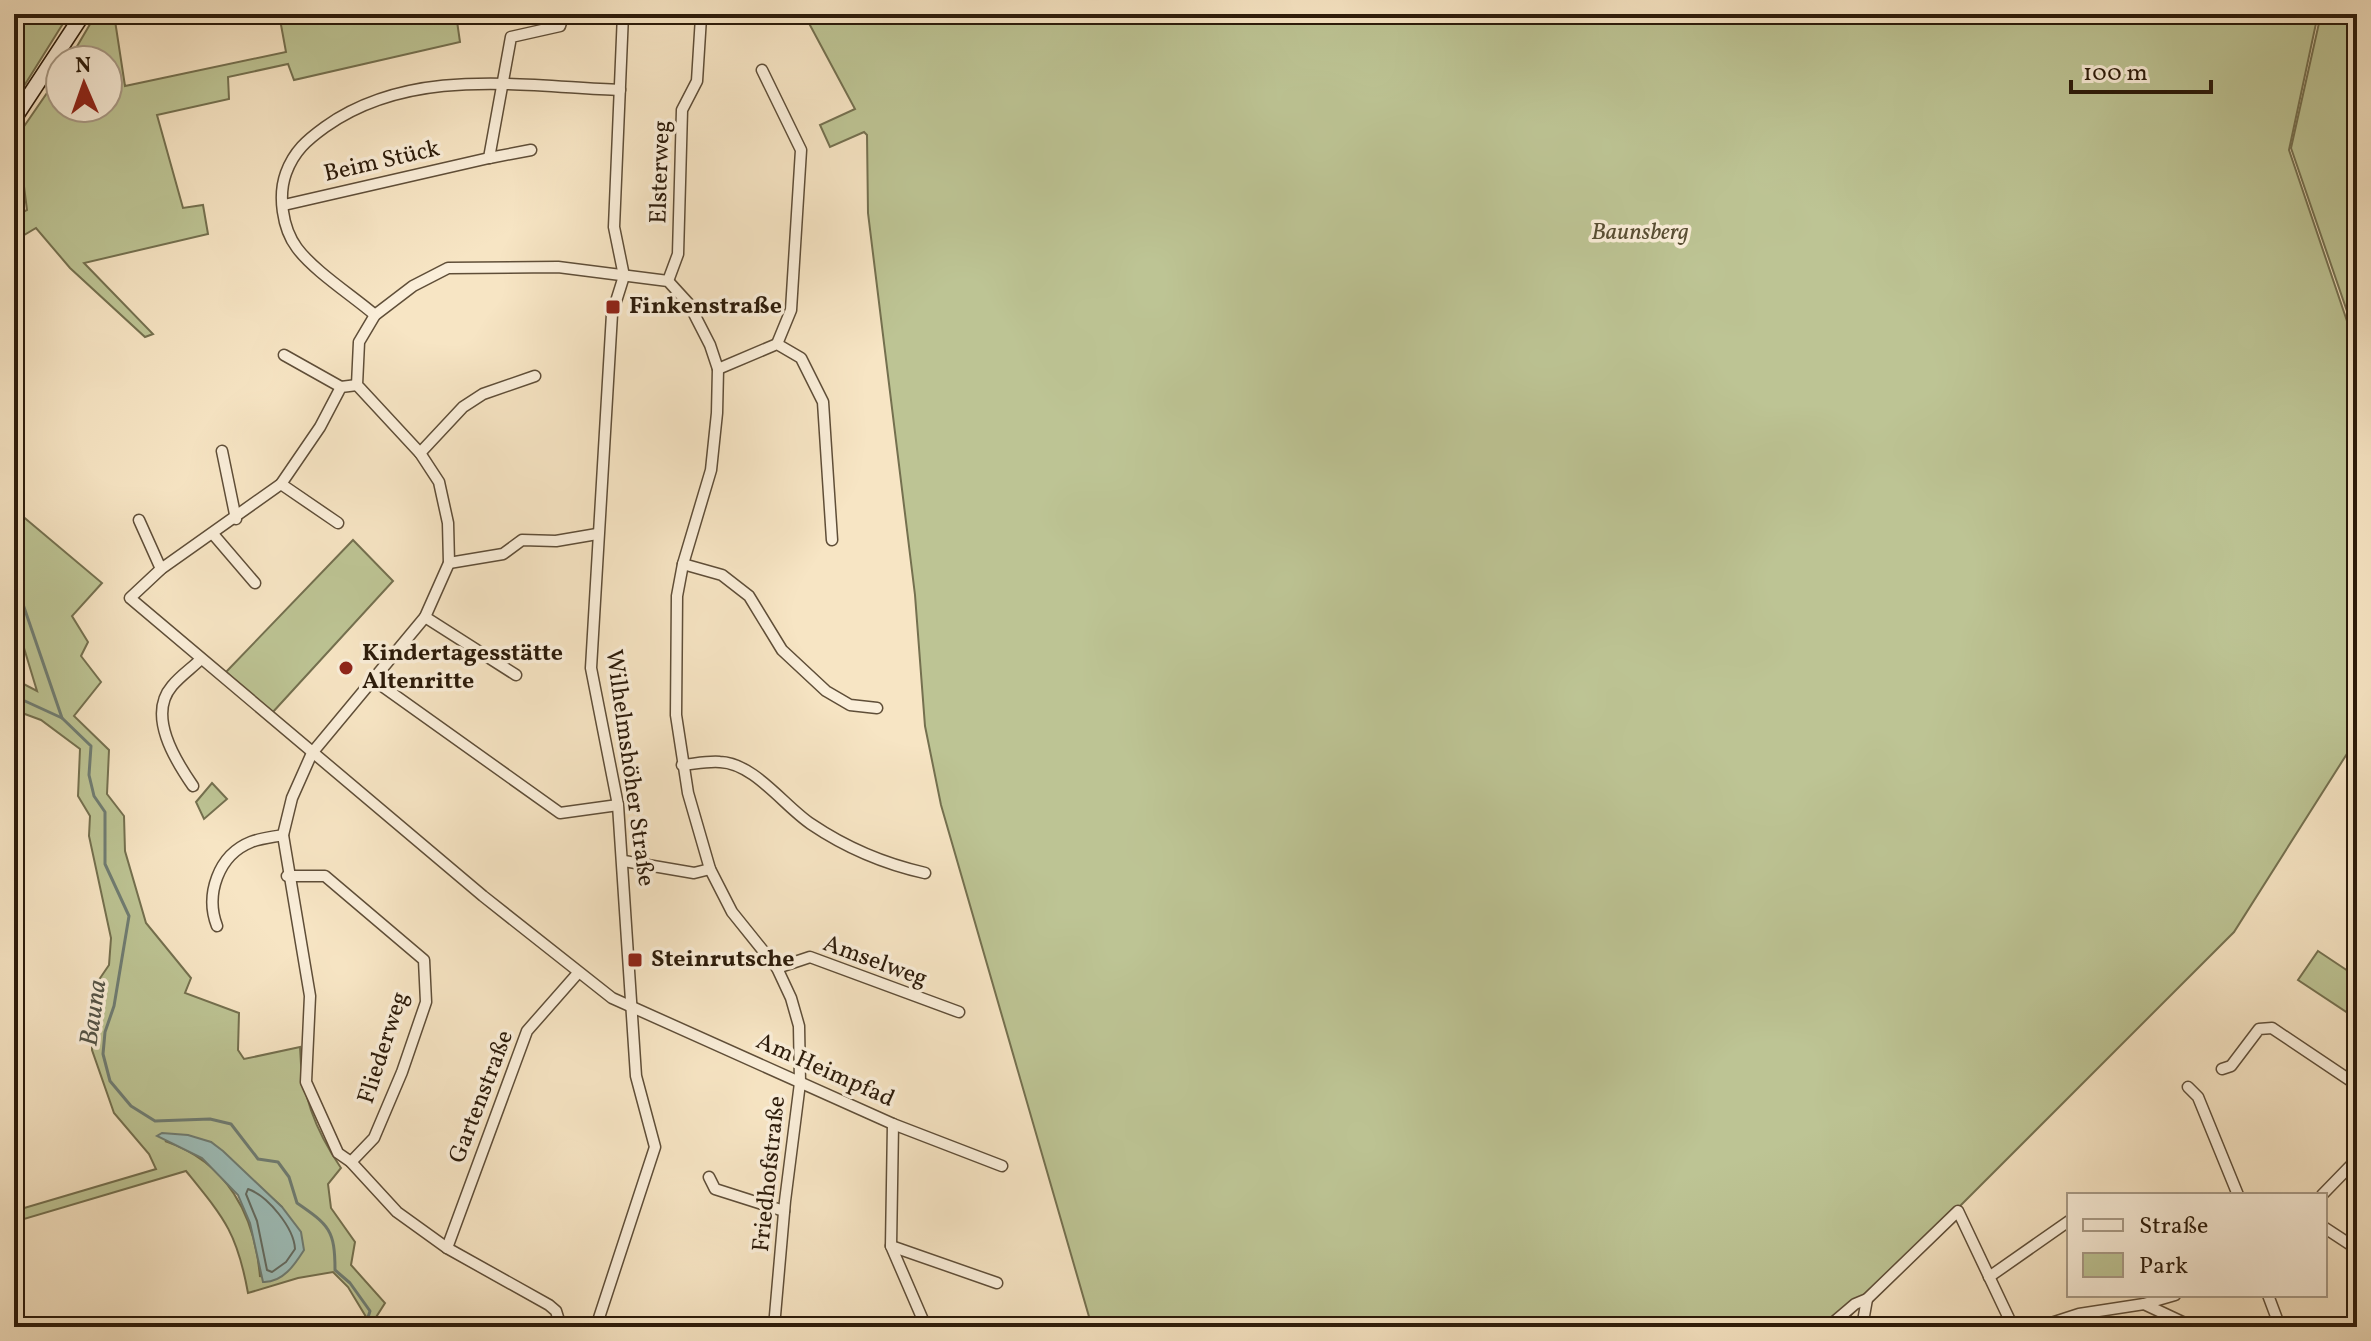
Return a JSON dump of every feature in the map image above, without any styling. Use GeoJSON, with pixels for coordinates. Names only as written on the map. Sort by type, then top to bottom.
{"type":"FeatureCollection","features":[{"type":"Feature","properties":{"kind":"main road"},"geometry":{"type":"LineString","coordinates":[[14,119],[83,14]]}},
{"type":"Feature","properties":{"kind":"street","name":"Wilhelmshöher Straße"},"geometry":{"type":"LineString","coordinates":[[596,1326],[655,1147],[636,1076],[634,1006],[618,805],[591,668],[612,314],[624,276],[614,227],[623,14]]}},
{"type":"Feature","properties":{"kind":"street","name":"Elsterweg"},"geometry":{"type":"LineString","coordinates":[[668,281],[678,254],[682,110],[697,81],[701,17]]}},
{"type":"Feature","properties":{"kind":"street"},"geometry":{"type":"LineString","coordinates":[[489,158],[511,37],[560,26],[562,19]]}},
{"type":"Feature","properties":{"kind":"street"},"geometry":{"type":"LineString","coordinates":[[718,369],[777,344],[791,310],[801,150],[762,70]]}},
{"type":"Feature","properties":{"kind":"street"},"geometry":{"type":"LineString","coordinates":[[375,315],[298,249],[286,227],[281,188],[290,163],[303,143],[335,120],[375,99],[433,87],[478,82],[501,86],[620,90]]}},
{"type":"Feature","properties":{"kind":"street","name":"Beim Stück"},"geometry":{"type":"LineString","coordinates":[[284,205],[531,150]]}},
{"type":"Feature","properties":{"kind":"street"},"geometry":{"type":"LineString","coordinates":[[561,1324],[556,1311],[529,1292],[447,1248],[397,1212],[351,1162],[338,1153],[306,1082],[310,996],[287,876],[283,835],[292,798],[312,753],[375,681],[425,617],[449,563],[448,523],[439,482],[420,453],[357,385],[359,342],[375,315],[413,286],[448,268],[558,267],[668,281],[689,304],[718,369],[711,470],[683,564],[677,596],[676,715],[682,765],[710,869],[732,912],[777,968]]}},
{"type":"Feature","properties":{"kind":"street"},"geometry":{"type":"LineString","coordinates":[[777,344],[801,358],[823,402],[832,540]]}},
{"type":"Feature","properties":{"kind":"street"},"geometry":{"type":"LineString","coordinates":[[284,355],[341,387],[357,385]]}},
{"type":"Feature","properties":{"kind":"street"},"geometry":{"type":"LineString","coordinates":[[420,453],[463,407],[483,394],[535,376]]}},
{"type":"Feature","properties":{"kind":"street"},"geometry":{"type":"LineString","coordinates":[[341,387],[320,427],[281,484],[236,519],[161,569],[130,598],[578,973],[612,998],[634,1006]]}},
{"type":"Feature","properties":{"kind":"street"},"geometry":{"type":"LineString","coordinates":[[222,451],[236,519]]}},
{"type":"Feature","properties":{"kind":"street"},"geometry":{"type":"LineString","coordinates":[[281,484],[338,523]]}},
{"type":"Feature","properties":{"kind":"street"},"geometry":{"type":"LineString","coordinates":[[139,520],[161,569]]}},
{"type":"Feature","properties":{"kind":"street"},"geometry":{"type":"LineString","coordinates":[[213,534],[255,583]]}},
{"type":"Feature","properties":{"kind":"street"},"geometry":{"type":"LineString","coordinates":[[449,563],[503,554],[522,540],[556,541],[597,534]]}},
{"type":"Feature","properties":{"kind":"street"},"geometry":{"type":"LineString","coordinates":[[683,564],[722,575],[749,596],[782,650],[826,691],[850,705],[877,708]]}},
{"type":"Feature","properties":{"kind":"street"},"geometry":{"type":"LineString","coordinates":[[425,617],[516,675]]}},
{"type":"Feature","properties":{"kind":"street"},"geometry":{"type":"LineString","coordinates":[[193,786],[174,755],[164,731],[162,713],[171,687],[201,659]]}},
{"type":"Feature","properties":{"kind":"street"},"geometry":{"type":"LineString","coordinates":[[375,681],[560,813],[618,805]]}},
{"type":"Feature","properties":{"kind":"street"},"geometry":{"type":"LineString","coordinates":[[682,765],[722,761],[744,769],[809,823],[844,843],[898,866],[925,873]]}},
{"type":"Feature","properties":{"kind":"street"},"geometry":{"type":"LineString","coordinates":[[217,926],[209,905],[215,880],[231,856],[250,842],[283,835]]}},
{"type":"Feature","properties":{"kind":"street"},"geometry":{"type":"LineString","coordinates":[[624,861],[694,873],[710,869]]}},
{"type":"Feature","properties":{"kind":"street","name":"Fliederweg"},"geometry":{"type":"LineString","coordinates":[[287,876],[325,876],[424,960],[426,1002],[402,1072],[374,1138],[351,1162]]}},
{"type":"Feature","properties":{"kind":"street","name":"Amselweg"},"geometry":{"type":"LineString","coordinates":[[777,968],[810,957],[959,1012]]}},
{"type":"Feature","properties":{"kind":"street","name":"Friedhofstraße"},"geometry":{"type":"LineString","coordinates":[[774,1327],[800,1083],[799,1026],[791,998],[777,968]]}},
{"type":"Feature","properties":{"kind":"street","name":"Gartenstraße"},"geometry":{"type":"LineString","coordinates":[[447,1248],[527,1031],[578,973]]}},
{"type":"Feature","properties":{"kind":"street","name":"Am Heimpfad"},"geometry":{"type":"LineString","coordinates":[[634,1006],[893,1124],[1002,1166]]}},
{"type":"Feature","properties":{"kind":"street"},"geometry":{"type":"LineString","coordinates":[[2222,1069],[2231,1066],[2259,1029],[2272,1028],[2357,1085]]}},
{"type":"Feature","properties":{"kind":"street"},"geometry":{"type":"LineString","coordinates":[[2188,1087],[2198,1097],[2237,1193]]}},
{"type":"Feature","properties":{"kind":"street"},"geometry":{"type":"LineString","coordinates":[[893,1124],[891,1246],[926,1327]]}},
{"type":"Feature","properties":{"kind":"street"},"geometry":{"type":"LineString","coordinates":[[2324,1193],[2357,1159]]}},
{"type":"Feature","properties":{"kind":"street"},"geometry":{"type":"LineString","coordinates":[[709,1177],[715,1189],[784,1211]]}},
{"type":"Feature","properties":{"kind":"street"},"geometry":{"type":"LineString","coordinates":[[1828,1327],[1855,1304],[1867,1299],[1958,1211],[2013,1327]]}},
{"type":"Feature","properties":{"kind":"street"},"geometry":{"type":"LineString","coordinates":[[1989,1277],[2067,1222]]}},
{"type":"Feature","properties":{"kind":"street"},"geometry":{"type":"LineString","coordinates":[[2327,1229],[2357,1249]]}},
{"type":"Feature","properties":{"kind":"street"},"geometry":{"type":"LineString","coordinates":[[891,1246],[997,1283]]}},
{"type":"Feature","properties":{"kind":"street"},"geometry":{"type":"LineString","coordinates":[[2039,1327],[2079,1314],[2168,1297]]}},
{"type":"Feature","properties":{"kind":"street"},"geometry":{"type":"LineString","coordinates":[[2269,1297],[2280,1327]]}},
{"type":"Feature","properties":{"kind":"street"},"geometry":{"type":"LineString","coordinates":[[1862,1327],[1867,1299]]}},
{"type":"Feature","properties":{"kind":"street"},"geometry":{"type":"LineString","coordinates":[[2144,1304],[2193,1327]]}},
{"type":"Feature","properties":{"kind":"street"},"geometry":{"type":"LineString","coordinates":[[596,1326],[612,1327]]}},
{"type":"Feature","properties":{"kind":"green space"},"geometry":{"type":"Polygon","coordinates":[[[14,14],[69,14],[50,44],[44,44],[44,54],[14,102],[14,14]]]}},
{"type":"Feature","properties":{"kind":"green space"},"geometry":{"type":"Polygon","coordinates":[[[96,14],[114,14],[119,44],[78,44],[96,14]]]}},
{"type":"Feature","properties":{"kind":"green space"},"geometry":{"type":"Polygon","coordinates":[[[279,14],[456,14],[460,42],[294,80],[288,64],[228,77],[229,99],[157,115],[183,208],[203,205],[208,234],[84,263],[153,334],[145,337],[70,268],[36,228],[14,241],[14,217],[27,210],[20,155],[14,153],[14,141],[44,97],[44,124],[124,124],[124,79],[125,86],[286,52],[279,14]]]}},
{"type":"Feature","properties":{"kind":"green space","name":"Baunsberg"},"geometry":{"type":"Polygon","coordinates":[[[804,14],[2318,14],[2289,150],[2347,321],[2357,331],[2357,738],[2234,932],[1849,1317],[1835,1327],[1092,1327],[941,805],[925,726],[915,595],[868,213],[867,135],[864,132],[830,147],[820,125],[855,109],[804,14]]]}},
{"type":"Feature","properties":{"kind":"green space"},"geometry":{"type":"Polygon","coordinates":[[[2321,14],[2357,14],[2357,327],[2350,320],[2291,148],[2321,14]]]}},
{"type":"Feature","properties":{"kind":"green space"},"geometry":{"type":"Polygon","coordinates":[[[14,509],[102,583],[72,616],[88,642],[81,656],[101,682],[74,716],[109,750],[107,794],[124,816],[125,851],[146,923],[191,978],[185,993],[239,1013],[238,1050],[244,1059],[300,1047],[303,1080],[311,1110],[341,1168],[328,1184],[331,1208],[355,1242],[351,1265],[385,1303],[371,1325],[348,1287],[333,1272],[298,1278],[248,1293],[234,1240],[210,1201],[186,1171],[14,1222],[14,1211],[156,1169],[149,1154],[114,1113],[92,1050],[92,990],[109,965],[111,938],[89,836],[90,816],[78,796],[80,749],[41,720],[14,710],[14,679],[37,691],[14,615],[14,509]],[[165,1141],[205,1162],[234,1194],[252,1233],[260,1277],[282,1207],[211,1142],[165,1141]]]}},
{"type":"Feature","properties":{"kind":"green space"},"geometry":{"type":"Polygon","coordinates":[[[353,540],[393,581],[272,713],[226,672],[353,540]]]}},
{"type":"Feature","properties":{"kind":"green space"},"geometry":{"type":"Polygon","coordinates":[[[212,783],[227,799],[204,819],[196,802],[212,783]]]}},
{"type":"Feature","properties":{"kind":"green space"},"geometry":{"type":"Polygon","coordinates":[[[2318,951],[2357,977],[2357,1006],[2351,1015],[2298,980],[2318,951]]]}},
{"type":"Feature","properties":{"kind":"water"},"geometry":{"type":"Polygon","coordinates":[[[162,1133],[188,1135],[211,1142],[282,1207],[301,1232],[304,1250],[288,1272],[277,1279],[263,1282],[250,1223],[238,1195],[202,1158],[157,1136],[162,1133]]]}},
{"type":"Feature","properties":{"kind":"waterway"},"geometry":{"type":"LineString","coordinates":[[14,578],[62,718]]}},
{"type":"Feature","properties":{"kind":"waterway","name":"Bauna"},"geometry":{"type":"LineString","coordinates":[[14,696],[62,718],[91,746],[89,775],[94,796],[105,812],[105,864],[129,916],[114,1006],[105,1032],[103,1054],[110,1081],[131,1106],[155,1121],[210,1119],[231,1124],[258,1159],[278,1162],[289,1177],[297,1203],[328,1230],[334,1246],[335,1270],[350,1283],[370,1311],[365,1327]]}},
{"type":"Feature","properties":{"kind":"place","name":"Finkenstraße"},"geometry":{"type":"Point","coordinates":[613,307]}},
{"type":"Feature","properties":{"kind":"place","name":"Kindertagesstätte Altenritte"},"geometry":{"type":"Point","coordinates":[346,668]}},
{"type":"Feature","properties":{"kind":"place","name":"Steinrutsche"},"geometry":{"type":"Point","coordinates":[635,960]}}]}
